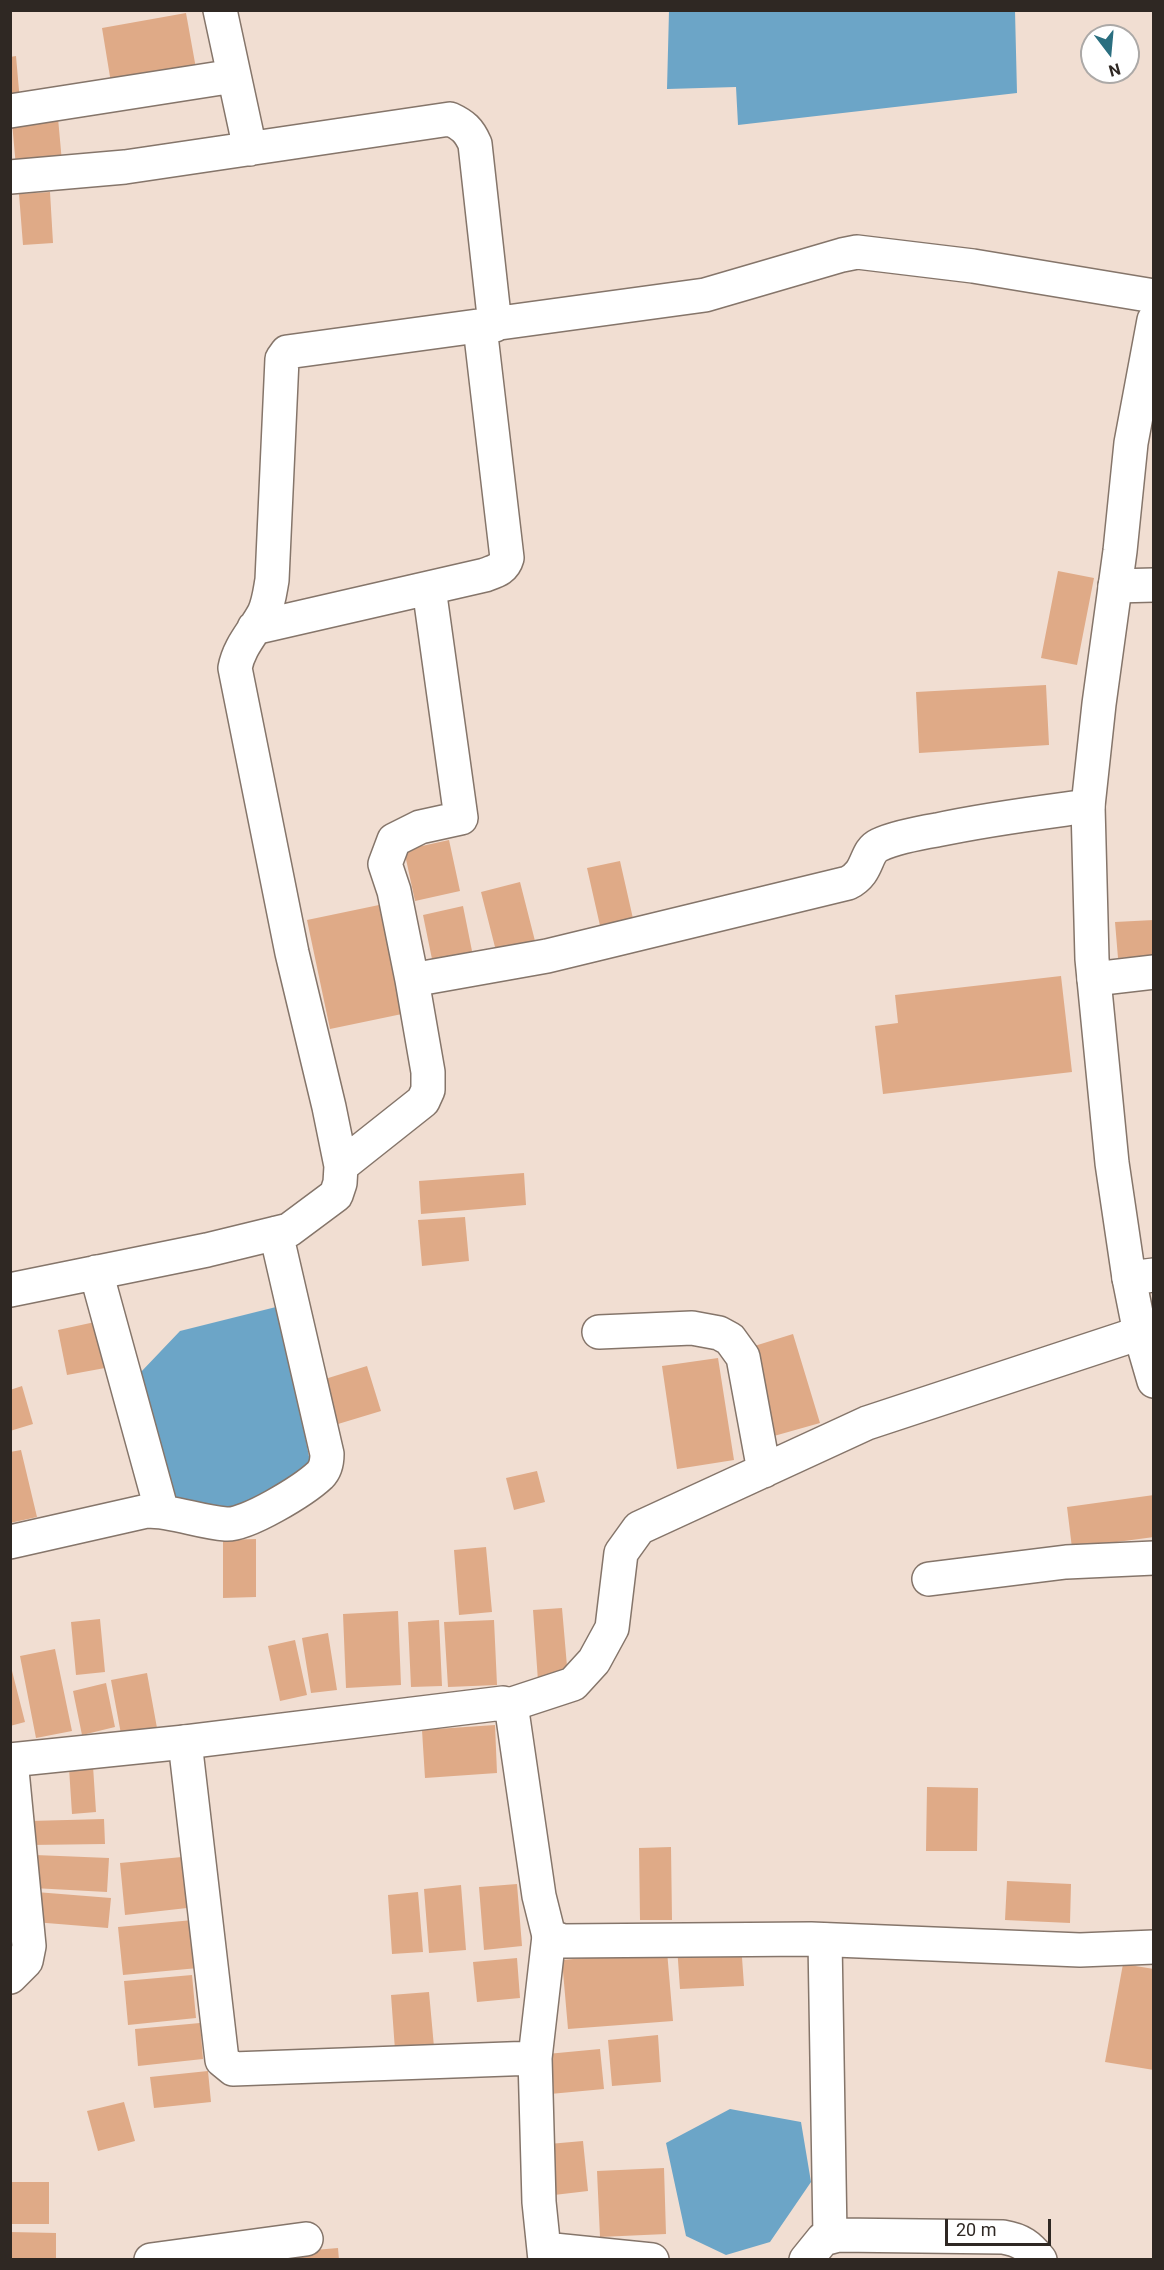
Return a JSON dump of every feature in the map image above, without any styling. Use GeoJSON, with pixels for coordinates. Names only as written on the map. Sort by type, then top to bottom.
{"type":"FeatureCollection","features":[{"type":"Feature","properties":{"kind":"street"},"geometry":{"type":"LineString","coordinates":[[220,10],[249,149]]}},
{"type":"Feature","properties":{"kind":"street"},"geometry":{"type":"LineString","coordinates":[[10,111],[234,76]]}},
{"type":"Feature","properties":{"kind":"street"},"geometry":{"type":"LineString","coordinates":[[10,177],[125,167],[450,118],[470,131],[475,144],[507,558],[505,565],[485,575],[254,628]]}},
{"type":"Feature","properties":{"kind":"street"},"geometry":{"type":"LineString","coordinates":[[10,1290],[276,1233],[296,1226],[336,1195],[340,1182],[341,1166],[329,1107],[292,953],[235,668],[239,651],[267,605],[272,580],[277,438],[282,359],[285,355],[291,351],[705,295],[857,252],[973,266],[1154,296]]}},
{"type":"Feature","properties":{"kind":"street"},"geometry":{"type":"LineString","coordinates":[[1154,320],[1131,443],[1088,806],[1094,979],[1112,1163],[1141,1276],[1140,1333],[1154,1381]]}},
{"type":"Feature","properties":{"kind":"street"},"geometry":{"type":"LineString","coordinates":[[1115,586],[1154,585]]}},
{"type":"Feature","properties":{"kind":"street"},"geometry":{"type":"LineString","coordinates":[[341,1166],[423,1101],[428,1090],[428,1072],[412,980],[394,891],[385,864],[394,840],[420,827],[461,818],[429,588]]}},
{"type":"Feature","properties":{"kind":"street"},"geometry":{"type":"LineString","coordinates":[[412,980],[547,956],[848,883],[862,874],[872,851],[878,845],[921,833],[1088,806]]}},
{"type":"Feature","properties":{"kind":"street"},"geometry":{"type":"LineString","coordinates":[[1094,979],[1154,972]]}},
{"type":"Feature","properties":{"kind":"street"},"geometry":{"type":"LineString","coordinates":[[10,1542],[136,1513],[162,1512],[227,1525],[240,1523],[261,1514],[320,1475],[327,1462],[327,1454],[276,1233]]}},
{"type":"Feature","properties":{"kind":"street"},"geometry":{"type":"LineString","coordinates":[[96,1272],[162,1512]]}},
{"type":"Feature","properties":{"kind":"street"},"geometry":{"type":"LineString","coordinates":[[599,1332],[692,1328],[719,1333],[730,1339],[742,1357],[764,1471]]}},
{"type":"Feature","properties":{"kind":"street"},"geometry":{"type":"LineString","coordinates":[[10,1977],[26,1961],[29,1946],[11,1760],[185,1742],[503,1703],[509,1705],[573,1684],[594,1660],[612,1628],[621,1553],[639,1528],[867,1423],[1140,1333]]}},
{"type":"Feature","properties":{"kind":"street"},"geometry":{"type":"LineString","coordinates":[[929,1579],[1066,1562],[1154,1558]]}},
{"type":"Feature","properties":{"kind":"street"},"geometry":{"type":"LineString","coordinates":[[509,1705],[512,1711],[539,1896],[549,1936],[535,2058],[539,2202],[544,2254],[652,2259]]}},
{"type":"Feature","properties":{"kind":"street"},"geometry":{"type":"LineString","coordinates":[[185,1742],[222,2060],[225,2064],[233,2069],[535,2058]]}},
{"type":"Feature","properties":{"kind":"street"},"geometry":{"type":"LineString","coordinates":[[549,1936],[563,1941],[825,1940],[1080,1950],[1154,1947]]}},
{"type":"Feature","properties":{"kind":"street"},"geometry":{"type":"LineString","coordinates":[[825,1940],[830,2236]]}},
{"type":"Feature","properties":{"kind":"street"},"geometry":{"type":"LineString","coordinates":[[806,2259],[823,2239],[830,2236],[1003,2237],[1016,2239],[1029,2245],[1040,2259]]}},
{"type":"Feature","properties":{"kind":"street"},"geometry":{"type":"LineString","coordinates":[[151,2259],[306,2238]]}},
{"type":"Feature","properties":{"kind":"water"},"geometry":{"type":"Polygon","coordinates":[[[669,11],[1015,11],[1017,93],[738,125],[736,87],[667,89],[669,11]]]}},
{"type":"Feature","properties":{"kind":"water"},"geometry":{"type":"Polygon","coordinates":[[[280,1306],[311,1467],[245,1512],[175,1499],[140,1373],[180,1331],[280,1306]]]}},
{"type":"Feature","properties":{"kind":"water"},"geometry":{"type":"Polygon","coordinates":[[[730,2109],[801,2122],[811,2182],[770,2242],[726,2255],[686,2236],[666,2143],[730,2109]]]}},
{"type":"Feature","properties":{"kind":"building"},"geometry":{"type":"Polygon","coordinates":[[[186,13],[197,74],[112,89],[102,28],[186,13]]]}},
{"type":"Feature","properties":{"kind":"building"},"geometry":{"type":"Polygon","coordinates":[[[16,56],[20,102],[10,102],[10,57],[16,56]]]}},
{"type":"Feature","properties":{"kind":"building"},"geometry":{"type":"Polygon","coordinates":[[[57,107],[62,162],[16,167],[11,111],[57,107]]]}},
{"type":"Feature","properties":{"kind":"building"},"geometry":{"type":"Polygon","coordinates":[[[50,192],[53,243],[23,245],[19,194],[50,192]]]}},
{"type":"Feature","properties":{"kind":"building"},"geometry":{"type":"Polygon","coordinates":[[[1058,571],[1094,578],[1077,665],[1041,658],[1058,571]]]}},
{"type":"Feature","properties":{"kind":"building"},"geometry":{"type":"Polygon","coordinates":[[[1046,685],[1049,745],[919,753],[916,692],[1046,685]]]}},
{"type":"Feature","properties":{"kind":"building"},"geometry":{"type":"Polygon","coordinates":[[[449,840],[460,891],[415,901],[404,850],[449,840]]]}},
{"type":"Feature","properties":{"kind":"building"},"geometry":{"type":"Polygon","coordinates":[[[620,861],[634,923],[601,930],[587,868],[620,861]]]}},
{"type":"Feature","properties":{"kind":"building"},"geometry":{"type":"Polygon","coordinates":[[[520,882],[535,941],[496,951],[481,892],[520,882]]]}},
{"type":"Feature","properties":{"kind":"building"},"geometry":{"type":"Polygon","coordinates":[[[379,905],[402,1014],[330,1029],[307,920],[379,905]]]}},
{"type":"Feature","properties":{"kind":"building"},"geometry":{"type":"Polygon","coordinates":[[[463,906],[473,956],[433,964],[423,915],[463,906]]]}},
{"type":"Feature","properties":{"kind":"building"},"geometry":{"type":"Polygon","coordinates":[[[1154,920],[1154,956],[1118,958],[1115,922],[1154,920]]]}},
{"type":"Feature","properties":{"kind":"building"},"geometry":{"type":"Polygon","coordinates":[[[1061,976],[1072,1072],[883,1094],[875,1026],[898,1023],[895,995],[1061,976]]]}},
{"type":"Feature","properties":{"kind":"building"},"geometry":{"type":"Polygon","coordinates":[[[524,1173],[526,1205],[421,1214],[419,1181],[524,1173]]]}},
{"type":"Feature","properties":{"kind":"building"},"geometry":{"type":"Polygon","coordinates":[[[465,1217],[469,1261],[422,1266],[418,1220],[465,1217]]]}},
{"type":"Feature","properties":{"kind":"building"},"geometry":{"type":"Polygon","coordinates":[[[95,1322],[105,1368],[67,1375],[58,1330],[95,1322]]]}},
{"type":"Feature","properties":{"kind":"building"},"geometry":{"type":"Polygon","coordinates":[[[793,1334],[820,1423],[774,1436],[748,1348],[793,1334]]]}},
{"type":"Feature","properties":{"kind":"building"},"geometry":{"type":"Polygon","coordinates":[[[718,1358],[734,1460],[677,1469],[662,1366],[718,1358]]]}},
{"type":"Feature","properties":{"kind":"building"},"geometry":{"type":"Polygon","coordinates":[[[367,1366],[381,1411],[338,1424],[325,1379],[367,1366]]]}},
{"type":"Feature","properties":{"kind":"building"},"geometry":{"type":"Polygon","coordinates":[[[22,1386],[33,1424],[10,1431],[10,1390],[22,1386]]]}},
{"type":"Feature","properties":{"kind":"building"},"geometry":{"type":"Polygon","coordinates":[[[21,1450],[37,1517],[10,1523],[10,1452],[21,1450]]]}},
{"type":"Feature","properties":{"kind":"building"},"geometry":{"type":"Polygon","coordinates":[[[537,1471],[545,1502],[514,1510],[506,1478],[537,1471]]]}},
{"type":"Feature","properties":{"kind":"building"},"geometry":{"type":"Polygon","coordinates":[[[1154,1495],[1154,1537],[1072,1548],[1067,1507],[1154,1495]]]}},
{"type":"Feature","properties":{"kind":"building"},"geometry":{"type":"Polygon","coordinates":[[[256,1539],[256,1597],[223,1598],[223,1540],[256,1539]]]}},
{"type":"Feature","properties":{"kind":"building"},"geometry":{"type":"Polygon","coordinates":[[[486,1547],[492,1612],[459,1615],[454,1550],[486,1547]]]}},
{"type":"Feature","properties":{"kind":"building"},"geometry":{"type":"Polygon","coordinates":[[[562,1608],[568,1678],[538,1681],[533,1610],[562,1608]]]}},
{"type":"Feature","properties":{"kind":"building"},"geometry":{"type":"Polygon","coordinates":[[[398,1611],[401,1685],[346,1688],[343,1614],[398,1611]]]}},
{"type":"Feature","properties":{"kind":"building"},"geometry":{"type":"Polygon","coordinates":[[[100,1619],[105,1672],[76,1675],[71,1622],[100,1619]]]}},
{"type":"Feature","properties":{"kind":"building"},"geometry":{"type":"Polygon","coordinates":[[[439,1620],[442,1686],[411,1687],[408,1622],[439,1620]]]}},
{"type":"Feature","properties":{"kind":"building"},"geometry":{"type":"Polygon","coordinates":[[[494,1620],[497,1685],[448,1687],[444,1622],[494,1620]]]}},
{"type":"Feature","properties":{"kind":"building"},"geometry":{"type":"Polygon","coordinates":[[[328,1633],[337,1690],[311,1693],[302,1638],[328,1633]]]}},
{"type":"Feature","properties":{"kind":"building"},"geometry":{"type":"Polygon","coordinates":[[[295,1640],[307,1695],[280,1701],[268,1646],[295,1640]]]}},
{"type":"Feature","properties":{"kind":"building"},"geometry":{"type":"Polygon","coordinates":[[[55,1649],[72,1731],[36,1738],[20,1656],[55,1649]]]}},
{"type":"Feature","properties":{"kind":"building"},"geometry":{"type":"Polygon","coordinates":[[[10,1663],[25,1722],[10,1726],[10,1663]]]}},
{"type":"Feature","properties":{"kind":"building"},"geometry":{"type":"Polygon","coordinates":[[[147,1673],[157,1728],[121,1734],[111,1680],[147,1673]]]}},
{"type":"Feature","properties":{"kind":"building"},"geometry":{"type":"Polygon","coordinates":[[[106,1683],[115,1727],[82,1735],[73,1691],[106,1683]]]}},
{"type":"Feature","properties":{"kind":"building"},"geometry":{"type":"Polygon","coordinates":[[[495,1725],[497,1773],[425,1778],[422,1730],[495,1725]]]}},
{"type":"Feature","properties":{"kind":"building"},"geometry":{"type":"Polygon","coordinates":[[[93,1766],[96,1812],[72,1814],[69,1768],[93,1766]]]}},
{"type":"Feature","properties":{"kind":"building"},"geometry":{"type":"Polygon","coordinates":[[[927,1787],[978,1788],[977,1851],[926,1851],[927,1787]]]}},
{"type":"Feature","properties":{"kind":"building"},"geometry":{"type":"Polygon","coordinates":[[[104,1819],[105,1844],[30,1845],[30,1821],[104,1819]]]}},
{"type":"Feature","properties":{"kind":"building"},"geometry":{"type":"Polygon","coordinates":[[[671,1847],[672,1920],[640,1920],[639,1848],[671,1847]]]}},
{"type":"Feature","properties":{"kind":"building"},"geometry":{"type":"Polygon","coordinates":[[[35,1855],[109,1858],[107,1892],[33,1888],[35,1855]]]}},
{"type":"Feature","properties":{"kind":"building"},"geometry":{"type":"Polygon","coordinates":[[[182,1857],[187,1908],[125,1915],[120,1863],[182,1857]]]}},
{"type":"Feature","properties":{"kind":"building"},"geometry":{"type":"Polygon","coordinates":[[[1007,1881],[1071,1884],[1070,1923],[1005,1920],[1007,1881]]]}},
{"type":"Feature","properties":{"kind":"building"},"geometry":{"type":"Polygon","coordinates":[[[517,1884],[522,1946],[484,1950],[479,1887],[517,1884]]]}},
{"type":"Feature","properties":{"kind":"building"},"geometry":{"type":"Polygon","coordinates":[[[461,1885],[466,1950],[429,1953],[424,1889],[461,1885]]]}},
{"type":"Feature","properties":{"kind":"building"},"geometry":{"type":"Polygon","coordinates":[[[36,1892],[111,1898],[108,1928],[34,1922],[36,1892]]]}},
{"type":"Feature","properties":{"kind":"building"},"geometry":{"type":"Polygon","coordinates":[[[418,1892],[423,1952],[392,1954],[388,1895],[418,1892]]]}},
{"type":"Feature","properties":{"kind":"building"},"geometry":{"type":"Polygon","coordinates":[[[193,1920],[198,1968],[123,1975],[118,1927],[193,1920]]]}},
{"type":"Feature","properties":{"kind":"building"},"geometry":{"type":"Polygon","coordinates":[[[741,1943],[744,1986],[680,1989],[677,1946],[741,1943]]]}},
{"type":"Feature","properties":{"kind":"building"},"geometry":{"type":"Polygon","coordinates":[[[667,1951],[673,2021],[568,2029],[562,1960],[667,1951]]]}},
{"type":"Feature","properties":{"kind":"building"},"geometry":{"type":"Polygon","coordinates":[[[517,1958],[520,1998],[477,2002],[473,1962],[517,1958]]]}},
{"type":"Feature","properties":{"kind":"building"},"geometry":{"type":"Polygon","coordinates":[[[1123,1964],[1154,1969],[1154,2070],[1105,2062],[1123,1964]]]}},
{"type":"Feature","properties":{"kind":"building"},"geometry":{"type":"Polygon","coordinates":[[[192,1975],[196,2018],[128,2025],[124,1981],[192,1975]]]}},
{"type":"Feature","properties":{"kind":"building"},"geometry":{"type":"Polygon","coordinates":[[[429,1992],[434,2047],[395,2050],[391,1995],[429,1992]]]}},
{"type":"Feature","properties":{"kind":"building"},"geometry":{"type":"Polygon","coordinates":[[[200,2023],[203,2059],[138,2066],[135,2029],[200,2023]]]}},
{"type":"Feature","properties":{"kind":"building"},"geometry":{"type":"Polygon","coordinates":[[[658,2035],[661,2082],[612,2086],[608,2040],[658,2035]]]}},
{"type":"Feature","properties":{"kind":"building"},"geometry":{"type":"Polygon","coordinates":[[[600,2049],[604,2089],[550,2094],[547,2054],[600,2049]]]}},
{"type":"Feature","properties":{"kind":"building"},"geometry":{"type":"Polygon","coordinates":[[[208,2071],[211,2102],[154,2108],[150,2077],[208,2071]]]}},
{"type":"Feature","properties":{"kind":"building"},"geometry":{"type":"Polygon","coordinates":[[[124,2102],[135,2141],[98,2151],[87,2111],[124,2102]]]}},
{"type":"Feature","properties":{"kind":"building"},"geometry":{"type":"Polygon","coordinates":[[[583,2141],[588,2191],[554,2195],[549,2144],[583,2141]]]}},
{"type":"Feature","properties":{"kind":"building"},"geometry":{"type":"Polygon","coordinates":[[[664,2168],[666,2234],[600,2237],[597,2171],[664,2168]]]}},
{"type":"Feature","properties":{"kind":"building"},"geometry":{"type":"Polygon","coordinates":[[[10,2182],[49,2182],[49,2224],[10,2224],[10,2182]]]}},
{"type":"Feature","properties":{"kind":"building"},"geometry":{"type":"Polygon","coordinates":[[[10,2232],[56,2233],[56,2260],[10,2260],[10,2232]]]}},
{"type":"Feature","properties":{"kind":"building"},"geometry":{"type":"Polygon","coordinates":[[[338,2248],[339,2260],[268,2260],[267,2254],[338,2248]]]}}]}
